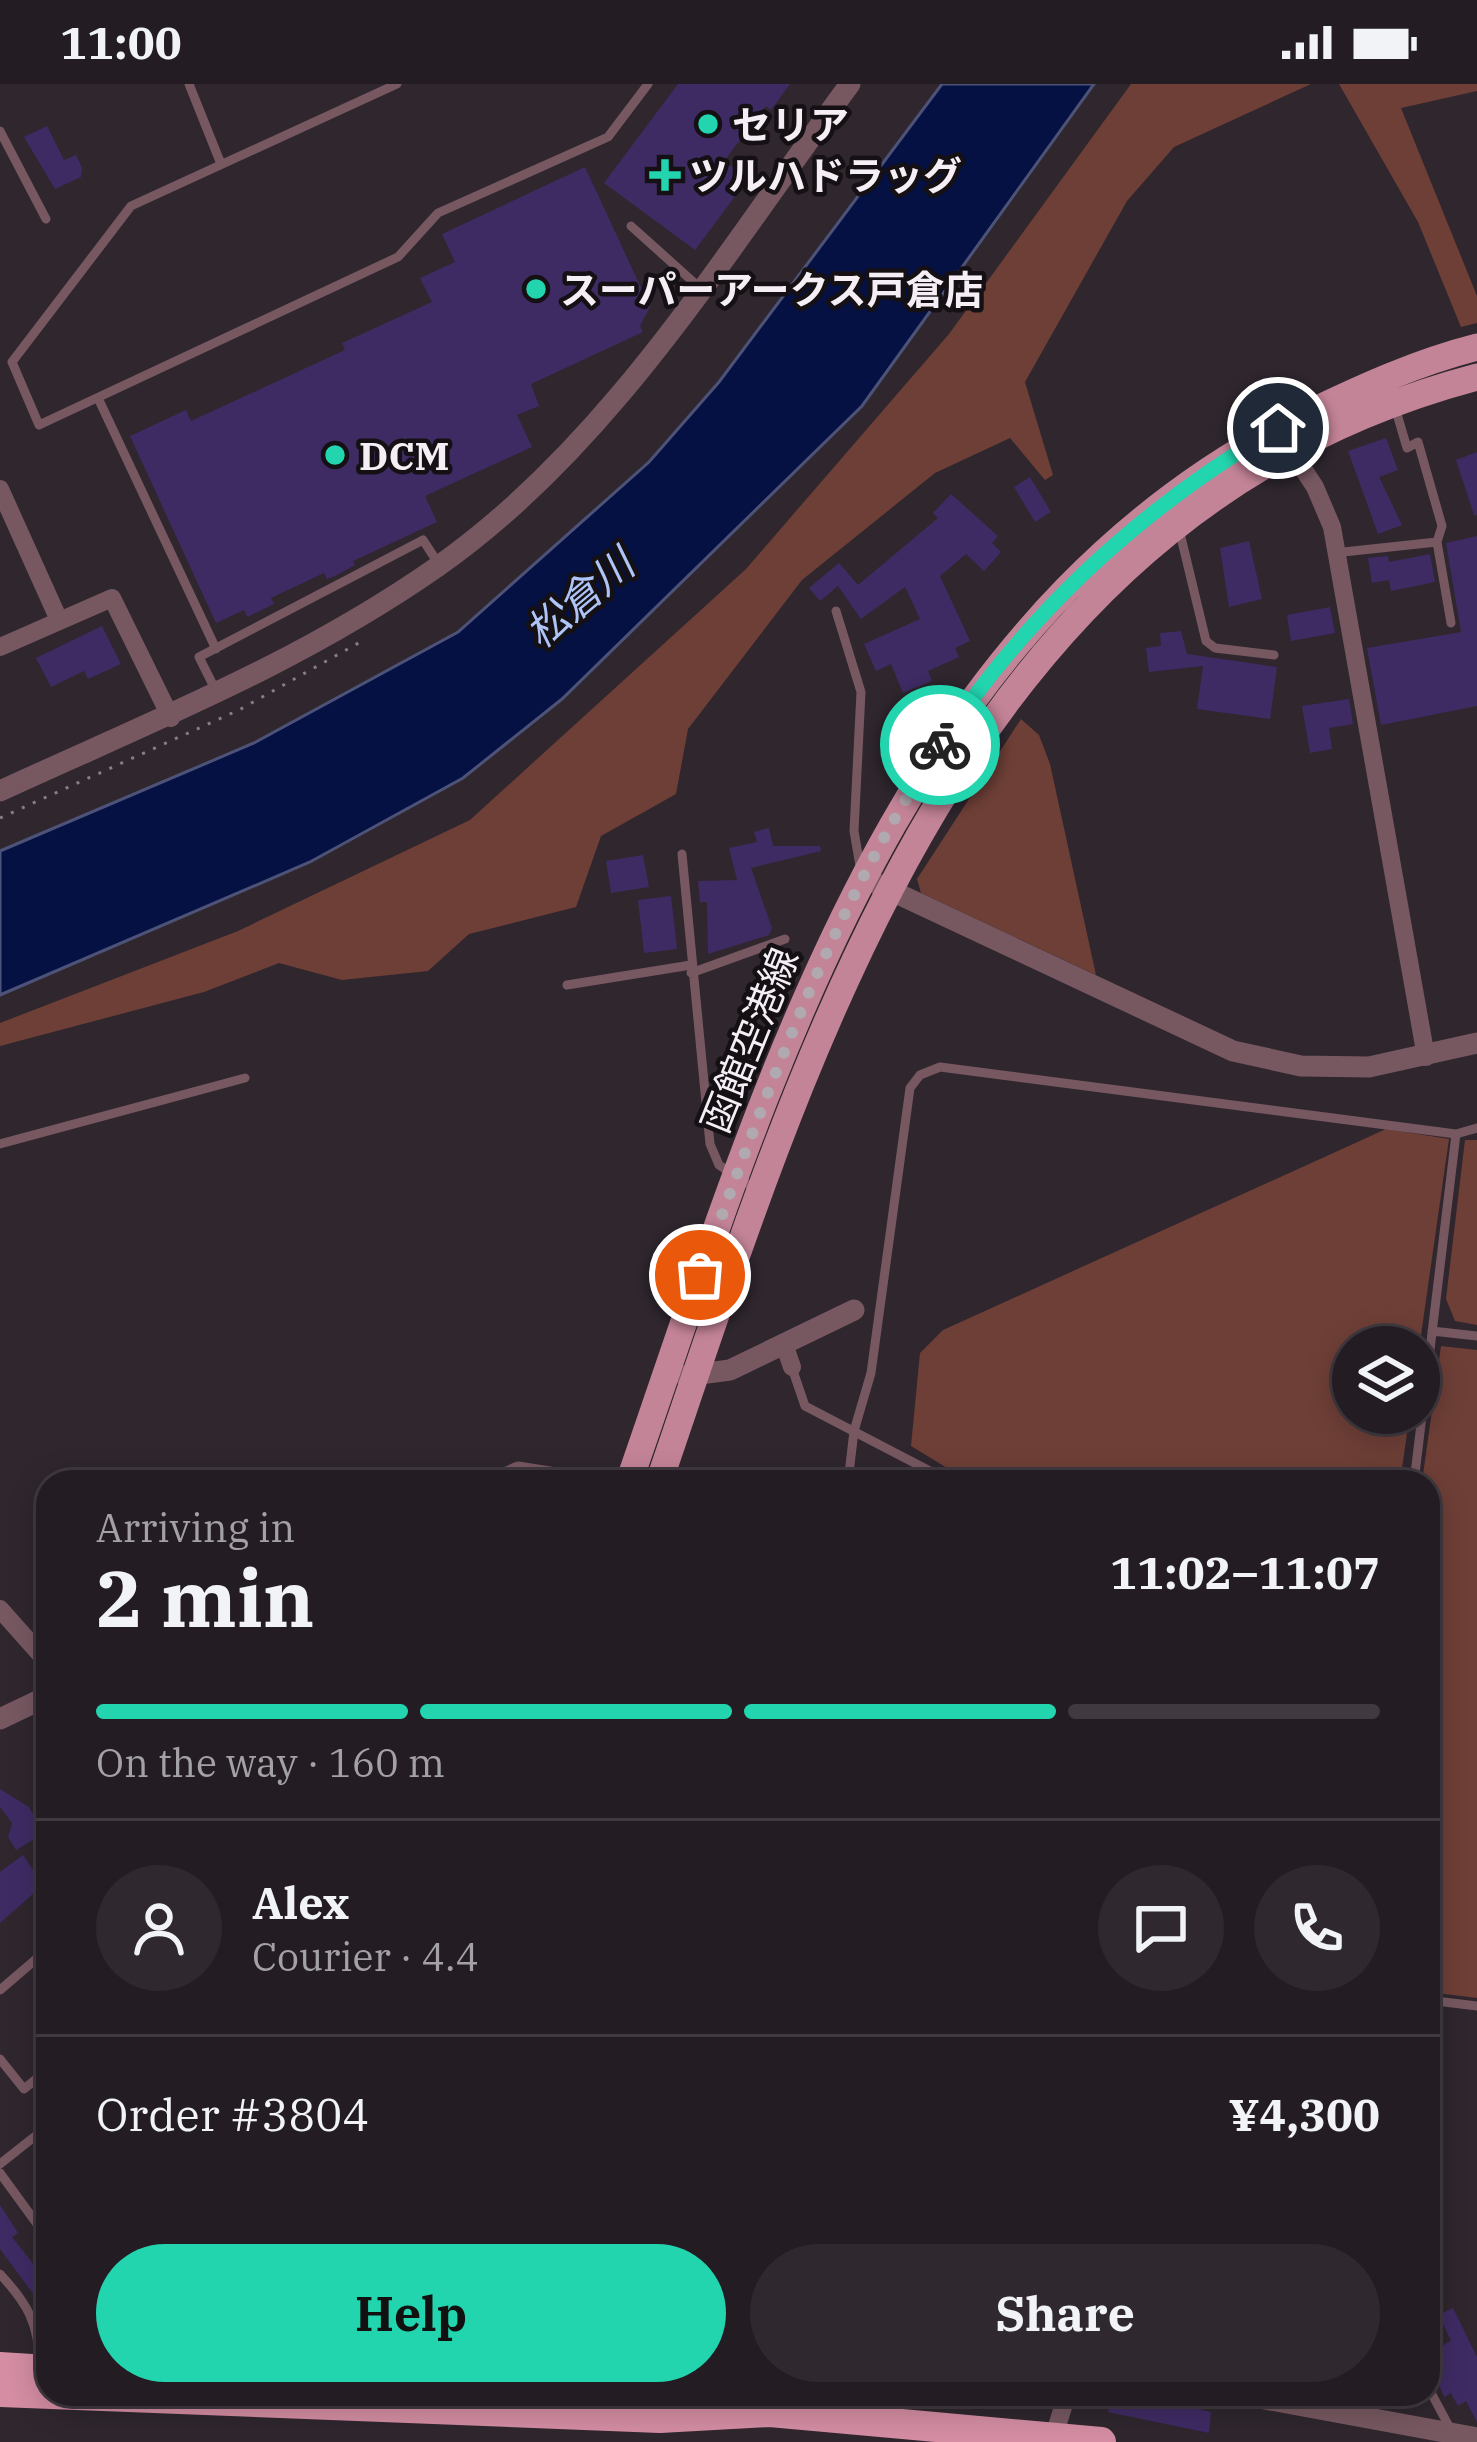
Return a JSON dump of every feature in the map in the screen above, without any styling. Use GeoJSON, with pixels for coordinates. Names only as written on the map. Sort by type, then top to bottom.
{"type":"FeatureCollection","features":[{"type":"Feature","properties":{"kind":"highway"},"geometry":{"type":"LineString","coordinates":[[0,2367],[36,2369]]}},
{"type":"Feature","properties":{"kind":"highway"},"geometry":{"type":"LineString","coordinates":[[0,2392],[36,2393]]}},
{"type":"Feature","properties":{"kind":"highway"},"geometry":{"type":"LineString","coordinates":[[474,2406],[608,2425],[770,2412]]}},
{"type":"Feature","properties":{"kind":"highway"},"geometry":{"type":"LineString","coordinates":[[735,2406],[1101,2442]]}},
{"type":"Feature","properties":{"kind":"main road","name":"函館空港線"},"geometry":{"type":"LineString","coordinates":[[635,1470],[681,1375],[747,1185],[819,1036],[874,884],[995,713],[1173,512],[1393,374],[1477,347]]}},
{"type":"Feature","properties":{"kind":"main road","name":"函館空港線"},"geometry":{"type":"LineString","coordinates":[[1284,440],[1477,377]]}},
{"type":"Feature","properties":{"kind":"main road","name":"函館空港線"},"geometry":{"type":"LineString","coordinates":[[661,1470],[681,1375]]}},
{"type":"Feature","properties":{"kind":"street"},"geometry":{"type":"LineString","coordinates":[[0,791],[295,658],[439,565],[538,480],[584,432],[700,288],[850,84]]}},
{"type":"Feature","properties":{"kind":"street"},"geometry":{"type":"LineString","coordinates":[[1284,440],[1323,503],[1426,1058]]}},
{"type":"Feature","properties":{"kind":"street"},"geometry":{"type":"LineString","coordinates":[[0,489],[59,620]]}},
{"type":"Feature","properties":{"kind":"street"},"geometry":{"type":"LineString","coordinates":[[0,647],[112,598],[170,718]]}},
{"type":"Feature","properties":{"kind":"street"},"geometry":{"type":"LineString","coordinates":[[874,884],[1233,1052],[1335,1068],[1426,1058],[1477,1043]]}},
{"type":"Feature","properties":{"kind":"street"},"geometry":{"type":"LineString","coordinates":[[681,1375],[730,1370],[854,1310]]}},
{"type":"Feature","properties":{"kind":"street"},"geometry":{"type":"LineString","coordinates":[[784,1344],[792,1367]]}},
{"type":"Feature","properties":{"kind":"street"},"geometry":{"type":"LineString","coordinates":[[0,1609],[36,1650]]}},
{"type":"Feature","properties":{"kind":"street"},"geometry":{"type":"LineString","coordinates":[[0,1719],[36,1702]]}},
{"type":"Feature","properties":{"kind":"street"},"geometry":{"type":"LineString","coordinates":[[1054,2436],[1063,2406]]}},
{"type":"Feature","properties":{"kind":"street"},"geometry":{"type":"LineString","coordinates":[[1330,2406],[1477,2438]]}},
{"type":"Feature","properties":{"kind":"lane"},"geometry":{"type":"LineString","coordinates":[[189,84],[221,164]]}},
{"type":"Feature","properties":{"kind":"lane"},"geometry":{"type":"LineString","coordinates":[[398,84],[131,206],[12,362],[39,425],[398,257],[438,213],[608,137],[648,84]]}},
{"type":"Feature","properties":{"kind":"lane"},"geometry":{"type":"LineString","coordinates":[[0,131],[46,219]]}},
{"type":"Feature","properties":{"kind":"lane"},"geometry":{"type":"LineString","coordinates":[[632,226],[700,288]]}},
{"type":"Feature","properties":{"kind":"lane"},"geometry":{"type":"LineString","coordinates":[[98,398],[216,649]]}},
{"type":"Feature","properties":{"kind":"lane"},"geometry":{"type":"LineString","coordinates":[[1394,404],[1407,448],[1418,442],[1442,526],[1437,542],[1451,622]]}},
{"type":"Feature","properties":{"kind":"lane"},"geometry":{"type":"LineString","coordinates":[[1173,512],[1206,640],[1215,648],[1274,655]]}},
{"type":"Feature","properties":{"kind":"lane"},"geometry":{"type":"LineString","coordinates":[[219,696],[199,657],[423,540],[439,565]]}},
{"type":"Feature","properties":{"kind":"lane"},"geometry":{"type":"LineString","coordinates":[[1334,553],[1437,542]]}},
{"type":"Feature","properties":{"kind":"lane"},"geometry":{"type":"LineString","coordinates":[[836,611],[862,692],[854,831],[874,884]]}},
{"type":"Feature","properties":{"kind":"lane"},"geometry":{"type":"LineString","coordinates":[[682,854],[710,1144],[719,1165],[747,1185]]}},
{"type":"Feature","properties":{"kind":"lane"},"geometry":{"type":"LineString","coordinates":[[567,985],[691,969],[785,940]]}},
{"type":"Feature","properties":{"kind":"lane"},"geometry":{"type":"LineString","coordinates":[[849,1470],[854,1431],[871,1372],[910,1088],[920,1075],[940,1067],[1456,1134],[1477,1128]]}},
{"type":"Feature","properties":{"kind":"lane"},"geometry":{"type":"LineString","coordinates":[[0,1144],[245,1078]]}},
{"type":"Feature","properties":{"kind":"lane"},"geometry":{"type":"LineString","coordinates":[[1433,1326],[1456,1134]]}},
{"type":"Feature","properties":{"kind":"lane"},"geometry":{"type":"LineString","coordinates":[[1440,1332],[1477,1336]]}},
{"type":"Feature","properties":{"kind":"lane"},"geometry":{"type":"LineString","coordinates":[[792,1367],[806,1406],[928,1470]]}},
{"type":"Feature","properties":{"kind":"lane"},"geometry":{"type":"LineString","coordinates":[[1415,1470],[1420,1434]]}},
{"type":"Feature","properties":{"kind":"lane"},"geometry":{"type":"LineString","coordinates":[[0,1990],[36,1963]]}},
{"type":"Feature","properties":{"kind":"lane"},"geometry":{"type":"LineString","coordinates":[[1440,2001],[1477,2006]]}},
{"type":"Feature","properties":{"kind":"lane"},"geometry":{"type":"LineString","coordinates":[[0,2059],[24,2089],[36,2082]]}},
{"type":"Feature","properties":{"kind":"lane"},"geometry":{"type":"LineString","coordinates":[[36,2137],[0,2169],[36,2222]]}},
{"type":"Feature","properties":{"kind":"lane"},"geometry":{"type":"LineString","coordinates":[[0,2274],[36,2322]]}},
{"type":"Feature","properties":{"kind":"lane"},"geometry":{"type":"LineString","coordinates":[[1438,2406],[1454,2435]]}},
{"type":"Feature","properties":{"kind":"path"},"geometry":{"type":"LineString","coordinates":[[0,818],[238,710],[364,639]]}},
{"type":"Feature","properties":{"kind":"shaded area"},"geometry":{"type":"Polygon","coordinates":[[[1131,84],[1311,84],[1174,147],[1127,201],[1025,382],[1053,475],[1045,480],[1010,438],[935,473],[802,580],[688,729],[676,794],[601,836],[576,907],[469,934],[428,971],[342,980],[279,963],[204,992],[0,1046],[0,1023],[238,931],[470,820],[746,569],[949,334],[1131,84]]]}},
{"type":"Feature","properties":{"kind":"shaded area"},"geometry":{"type":"Polygon","coordinates":[[[1339,84],[1477,84],[1477,91],[1401,108],[1477,296],[1477,323],[1461,327],[1418,222],[1339,84]]]}},
{"type":"Feature","properties":{"kind":"shaded area"},"geometry":{"type":"Polygon","coordinates":[[[1021,719],[1039,735],[1050,764],[1096,975],[921,893],[917,879],[1021,719]]]}},
{"type":"Feature","properties":{"kind":"shaded area"},"geometry":{"type":"Polygon","coordinates":[[[1386,1129],[1449,1139],[1422,1326],[1332,1326],[1332,1434],[1407,1434],[1402,1470],[950,1470],[911,1446],[920,1353],[943,1330],[1386,1129]]]}},
{"type":"Feature","properties":{"kind":"shaded area"},"geometry":{"type":"Polygon","coordinates":[[[1465,1140],[1477,1140],[1477,1325],[1455,1321],[1446,1299],[1465,1140]]]}},
{"type":"Feature","properties":{"kind":"shaded area"},"geometry":{"type":"Polygon","coordinates":[[[1441,1346],[1477,1350],[1477,1998],[1440,1993],[1440,1470],[1424,1470],[1429,1434],[1440,1434],[1441,1346]]]}},
{"type":"Feature","properties":{"kind":"water","name":"松倉川"},"geometry":{"type":"Polygon","coordinates":[[[942,84],[1094,84],[862,406],[562,699],[463,778],[310,862],[0,995],[0,851],[254,743],[458,632],[649,462],[719,382],[942,84]]]}},
{"type":"Feature","properties":{"kind":"building"},"geometry":{"type":"Polygon","coordinates":[[[678,84],[790,84],[771,110],[766,106],[724,161],[748,179],[695,250],[604,183],[678,84]]]}},
{"type":"Feature","properties":{"kind":"building"},"geometry":{"type":"Polygon","coordinates":[[[47,126],[64,160],[76,155],[82,168],[81,177],[55,189],[24,137],[47,126]]]}},
{"type":"Feature","properties":{"kind":"building"},"geometry":{"type":"Polygon","coordinates":[[[585,167],[650,307],[640,326],[643,332],[531,384],[539,406],[517,415],[532,447],[425,496],[437,522],[353,561],[355,565],[335,576],[327,579],[324,573],[271,598],[274,604],[247,617],[244,610],[216,623],[130,436],[186,410],[191,421],[345,350],[342,343],[432,302],[420,278],[455,262],[442,234],[585,167]]]}},
{"type":"Feature","properties":{"kind":"building"},"geometry":{"type":"Polygon","coordinates":[[[1386,438],[1398,470],[1379,477],[1402,525],[1378,534],[1348,451],[1386,438]]]}},
{"type":"Feature","properties":{"kind":"building"},"geometry":{"type":"Polygon","coordinates":[[[1477,452],[1477,515],[1474,515],[1456,460],[1477,452]]]}},
{"type":"Feature","properties":{"kind":"building"},"geometry":{"type":"Polygon","coordinates":[[[1030,477],[1051,512],[1035,522],[1014,487],[1030,477]]]}},
{"type":"Feature","properties":{"kind":"building"},"geometry":{"type":"Polygon","coordinates":[[[951,494],[998,536],[992,543],[1001,552],[984,571],[966,554],[940,576],[970,641],[955,648],[959,657],[928,671],[932,681],[903,693],[891,664],[876,671],[864,644],[920,619],[905,587],[861,619],[838,586],[820,601],[809,588],[839,563],[858,585],[938,518],[933,513],[951,494]]]}},
{"type":"Feature","properties":{"kind":"building"},"geometry":{"type":"Polygon","coordinates":[[[1477,536],[1477,706],[1381,725],[1367,648],[1461,632],[1446,543],[1477,536]]]}},
{"type":"Feature","properties":{"kind":"building"},"geometry":{"type":"Polygon","coordinates":[[[1249,541],[1262,599],[1229,607],[1220,548],[1249,541]]]}},
{"type":"Feature","properties":{"kind":"building"},"geometry":{"type":"Polygon","coordinates":[[[1430,554],[1435,582],[1391,591],[1389,580],[1372,583],[1368,558],[1388,556],[1389,562],[1430,554]]]}},
{"type":"Feature","properties":{"kind":"building"},"geometry":{"type":"Polygon","coordinates":[[[1330,607],[1335,633],[1291,641],[1287,615],[1330,607]]]}},
{"type":"Feature","properties":{"kind":"building"},"geometry":{"type":"Polygon","coordinates":[[[102,626],[121,664],[88,679],[84,671],[51,687],[36,658],[102,626]]]}},
{"type":"Feature","properties":{"kind":"building"},"geometry":{"type":"Polygon","coordinates":[[[1181,631],[1187,654],[1277,667],[1270,719],[1197,709],[1203,666],[1149,672],[1146,648],[1161,646],[1160,633],[1181,631]]]}},
{"type":"Feature","properties":{"kind":"building"},"geometry":{"type":"Polygon","coordinates":[[[1349,699],[1353,724],[1329,728],[1332,749],[1310,753],[1302,706],[1349,699]]]}},
{"type":"Feature","properties":{"kind":"building"},"geometry":{"type":"Polygon","coordinates":[[[769,828],[773,846],[820,846],[821,851],[751,868],[772,928],[769,935],[708,954],[707,902],[700,902],[698,881],[737,880],[729,848],[757,842],[754,832],[769,828]]]}},
{"type":"Feature","properties":{"kind":"building"},"geometry":{"type":"Polygon","coordinates":[[[643,855],[649,887],[611,893],[606,861],[643,855]]]}},
{"type":"Feature","properties":{"kind":"building"},"geometry":{"type":"Polygon","coordinates":[[[671,896],[677,949],[644,953],[638,900],[671,896]]]}},
{"type":"Feature","properties":{"kind":"building"},"geometry":{"type":"Polygon","coordinates":[[[0,1789],[29,1807],[36,1820],[36,1838],[16,1850],[8,1837],[12,1823],[0,1807],[0,1789]]]}},
{"type":"Feature","properties":{"kind":"building"},"geometry":{"type":"Polygon","coordinates":[[[23,1855],[36,1874],[36,1891],[0,1923],[0,1872],[23,1855]]]}},
{"type":"Feature","properties":{"kind":"building"},"geometry":{"type":"Polygon","coordinates":[[[0,2205],[18,2233],[12,2237],[36,2267],[36,2298],[0,2249],[0,2205]]]}},
{"type":"Feature","properties":{"kind":"building"},"geometry":{"type":"Polygon","coordinates":[[[1453,2308],[1477,2357],[1477,2422],[1466,2401],[1458,2406],[1451,2393],[1444,2397],[1440,2387],[1440,2347],[1451,2341],[1440,2314],[1453,2308]]]}},
{"type":"Feature","properties":{"kind":"building"},"geometry":{"type":"Polygon","coordinates":[[[1109,2406],[1186,2406],[1211,2412],[1209,2433],[1108,2412],[1109,2406]]]}},
{"type":"Feature","properties":{"kind":"way so far"},"geometry":{"type":"LineString","coordinates":[[700,1275],[768,1089],[823,958],[862,877],[940,745]]}},
{"type":"Feature","properties":{"kind":"place","name":"セリア"},"geometry":{"type":"Point","coordinates":[708,124]}},
{"type":"Feature","properties":{"kind":"place","name":"ツルハドラッグ"},"geometry":{"type":"Point","coordinates":[665,175]}},
{"type":"Feature","properties":{"kind":"place","name":"スーパーアークス戸倉店"},"geometry":{"type":"Point","coordinates":[536,289]}},
{"type":"Feature","properties":{"kind":"place","name":"DCM"},"geometry":{"type":"Point","coordinates":[335,455]}},
{"type":"Feature","properties":{"kind":"route"},"geometry":{"type":"LineString","coordinates":[[940,745],[1005,656],[1096,560],[1167,500],[1278,428]]}}]}
